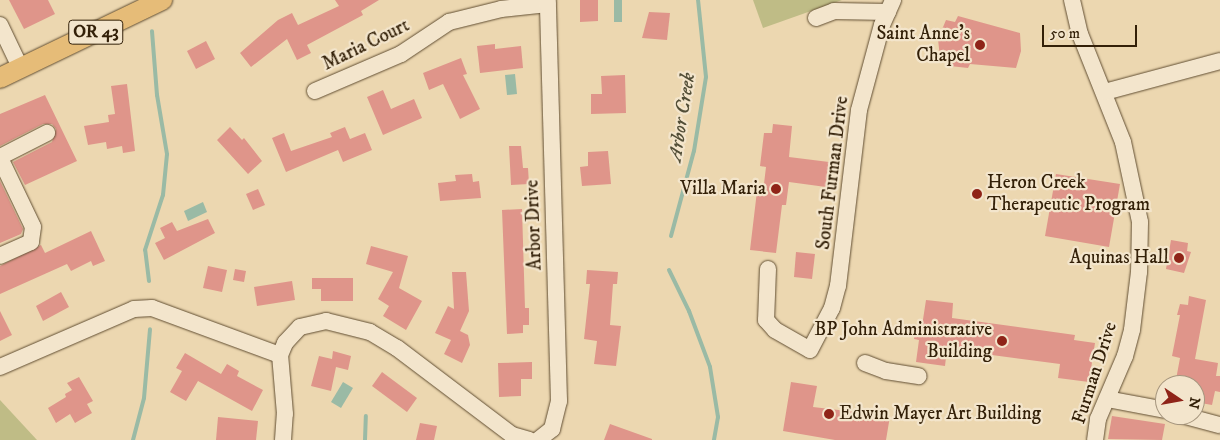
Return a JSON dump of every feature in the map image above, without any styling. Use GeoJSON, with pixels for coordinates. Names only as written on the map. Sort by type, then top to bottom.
{"type":"FeatureCollection","features":[{"type":"Feature","properties":{"kind":"main road","name":"OR 43"},"geometry":{"type":"LineString","coordinates":[[0,78],[162,0]]}},
{"type":"Feature","properties":{"kind":"street","name":"Furman Drive"},"geometry":{"type":"LineString","coordinates":[[1072,0],[1080,34],[1106,92],[1130,168],[1140,222],[1139,274],[1132,330],[1125,356],[1098,419],[1095,440]]}},
{"type":"Feature","properties":{"kind":"street","name":"Maria Court"},"geometry":{"type":"LineString","coordinates":[[315,91],[401,54],[450,22],[501,9],[548,2]]}},
{"type":"Feature","properties":{"kind":"street","name":"Arbor Drive"},"geometry":{"type":"LineString","coordinates":[[280,355],[294,332],[310,323],[326,321],[354,326],[397,348],[512,435],[538,440],[555,424],[559,401],[548,2]]}},
{"type":"Feature","properties":{"kind":"street"},"geometry":{"type":"LineString","coordinates":[[816,18],[834,11],[890,6]]}},
{"type":"Feature","properties":{"kind":"street","name":"South Furman Drive"},"geometry":{"type":"LineString","coordinates":[[768,268],[766,320],[775,330],[810,350],[832,308],[838,286],[859,110],[866,76],[890,6]]}},
{"type":"Feature","properties":{"kind":"street"},"geometry":{"type":"LineString","coordinates":[[0,24],[21,69]]}},
{"type":"Feature","properties":{"kind":"street"},"geometry":{"type":"LineString","coordinates":[[1106,92],[1220,61]]}},
{"type":"Feature","properties":{"kind":"street"},"geometry":{"type":"LineString","coordinates":[[0,256],[31,242],[33,227],[0,157],[47,133]]}},
{"type":"Feature","properties":{"kind":"street"},"geometry":{"type":"LineString","coordinates":[[0,367],[126,311],[152,308],[280,355],[285,414],[283,440]]}},
{"type":"Feature","properties":{"kind":"street"},"geometry":{"type":"LineString","coordinates":[[865,363],[886,371],[919,376]]}},
{"type":"Feature","properties":{"kind":"street"},"geometry":{"type":"LineString","coordinates":[[1107,399],[1155,408]]}},
{"type":"Feature","properties":{"kind":"street"},"geometry":{"type":"LineString","coordinates":[[1205,421],[1220,425]]}},
{"type":"Feature","properties":{"kind":"shaded area"},"geometry":{"type":"Polygon","coordinates":[[[614,0],[622,0],[622,22],[614,22],[614,0]]]}},
{"type":"Feature","properties":{"kind":"shaded area"},"geometry":{"type":"Polygon","coordinates":[[[753,0],[842,0],[763,28],[753,0]]]}},
{"type":"Feature","properties":{"kind":"shaded area"},"geometry":{"type":"Polygon","coordinates":[[[515,74],[517,94],[507,95],[505,75],[515,74]]]}},
{"type":"Feature","properties":{"kind":"shaded area"},"geometry":{"type":"Polygon","coordinates":[[[203,202],[207,212],[188,221],[184,211],[203,202]]]}},
{"type":"Feature","properties":{"kind":"shaded area"},"geometry":{"type":"Polygon","coordinates":[[[343,382],[353,388],[341,408],[331,402],[343,382]]]}},
{"type":"Feature","properties":{"kind":"shaded area"},"geometry":{"type":"Polygon","coordinates":[[[0,400],[37,440],[0,440],[0,400]]]}},
{"type":"Feature","properties":{"kind":"building"},"geometry":{"type":"Polygon","coordinates":[[[9,0],[48,0],[55,14],[24,29],[9,0]]]}},
{"type":"Feature","properties":{"kind":"building"},"geometry":{"type":"Polygon","coordinates":[[[335,0],[379,0],[361,11],[363,15],[307,45],[311,53],[297,60],[287,39],[251,67],[240,53],[278,20],[292,13],[298,25],[339,6],[335,0]]]}},
{"type":"Feature","properties":{"kind":"building"},"geometry":{"type":"Polygon","coordinates":[[[580,0],[598,0],[598,21],[580,22],[580,0]]]}},
{"type":"Feature","properties":{"kind":"building"},"geometry":{"type":"Polygon","coordinates":[[[649,12],[670,13],[667,40],[642,38],[649,12]]]}},
{"type":"Feature","properties":{"kind":"building","name":"Saint Anne's Chapel"},"geometry":{"type":"Polygon","coordinates":[[[958,16],[1020,33],[1021,51],[1016,68],[970,64],[968,68],[950,66],[950,60],[940,58],[938,39],[946,20],[955,22],[958,16]]]}},
{"type":"Feature","properties":{"kind":"building"},"geometry":{"type":"Polygon","coordinates":[[[206,41],[215,59],[196,69],[187,51],[206,41]]]}},
{"type":"Feature","properties":{"kind":"building"},"geometry":{"type":"Polygon","coordinates":[[[495,44],[495,49],[521,46],[523,68],[480,73],[477,46],[495,44]]]}},
{"type":"Feature","properties":{"kind":"building"},"geometry":{"type":"Polygon","coordinates":[[[461,58],[467,74],[463,75],[480,109],[460,119],[443,84],[429,90],[423,73],[461,58]]]}},
{"type":"Feature","properties":{"kind":"building"},"geometry":{"type":"Polygon","coordinates":[[[625,75],[626,113],[591,114],[591,94],[602,94],[601,76],[625,75]]]}},
{"type":"Feature","properties":{"kind":"building"},"geometry":{"type":"Polygon","coordinates":[[[127,84],[135,151],[123,153],[122,146],[107,149],[106,142],[88,145],[84,126],[109,122],[108,115],[115,114],[111,86],[127,84]]]}},
{"type":"Feature","properties":{"kind":"building"},"geometry":{"type":"Polygon","coordinates":[[[383,90],[391,109],[414,99],[422,118],[383,135],[367,97],[383,90]]]}},
{"type":"Feature","properties":{"kind":"building"},"geometry":{"type":"Polygon","coordinates":[[[45,95],[77,161],[25,185],[13,162],[52,142],[56,129],[52,124],[43,124],[0,146],[0,114],[45,95]]]}},
{"type":"Feature","properties":{"kind":"building","name":"Villa Maria"},"geometry":{"type":"Polygon","coordinates":[[[773,124],[792,126],[789,157],[829,162],[826,187],[789,182],[786,205],[782,205],[776,253],[750,250],[757,191],[763,192],[766,167],[760,166],[764,133],[772,133],[773,124]]]}},
{"type":"Feature","properties":{"kind":"building"},"geometry":{"type":"Polygon","coordinates":[[[230,127],[242,140],[244,138],[262,161],[248,174],[217,140],[230,127]]]}},
{"type":"Feature","properties":{"kind":"building"},"geometry":{"type":"Polygon","coordinates":[[[345,127],[350,139],[365,133],[372,150],[343,162],[338,150],[286,172],[272,138],[284,133],[291,151],[332,137],[330,133],[345,127]]]}},
{"type":"Feature","properties":{"kind":"building"},"geometry":{"type":"Polygon","coordinates":[[[509,146],[521,146],[523,168],[528,168],[529,184],[511,185],[509,146]]]}},
{"type":"Feature","properties":{"kind":"building"},"geometry":{"type":"Polygon","coordinates":[[[608,151],[611,184],[582,186],[580,167],[588,166],[588,152],[608,151]]]}},
{"type":"Feature","properties":{"kind":"building"},"geometry":{"type":"Polygon","coordinates":[[[472,174],[473,182],[479,181],[481,198],[440,201],[438,183],[456,181],[455,175],[472,174]]]}},
{"type":"Feature","properties":{"kind":"building"},"geometry":{"type":"Polygon","coordinates":[[[1056,174],[1120,184],[1109,247],[1045,236],[1056,174]]]}},
{"type":"Feature","properties":{"kind":"building"},"geometry":{"type":"Polygon","coordinates":[[[0,181],[23,229],[21,234],[0,243],[0,181]]]}},
{"type":"Feature","properties":{"kind":"building"},"geometry":{"type":"Polygon","coordinates":[[[258,189],[265,205],[253,210],[246,194],[258,189]]]}},
{"type":"Feature","properties":{"kind":"building"},"geometry":{"type":"Polygon","coordinates":[[[522,209],[525,308],[529,308],[529,325],[523,325],[523,333],[507,334],[502,210],[522,209]]]}},
{"type":"Feature","properties":{"kind":"building"},"geometry":{"type":"Polygon","coordinates":[[[208,219],[215,233],[164,260],[155,243],[165,238],[160,228],[172,222],[177,231],[208,219]]]}},
{"type":"Feature","properties":{"kind":"building"},"geometry":{"type":"Polygon","coordinates":[[[91,231],[105,261],[93,266],[91,261],[71,271],[67,264],[0,294],[0,266],[41,245],[45,253],[91,231]]]}},
{"type":"Feature","properties":{"kind":"building","name":"Aquinas Hall"},"geometry":{"type":"Polygon","coordinates":[[[1171,240],[1188,243],[1187,251],[1191,252],[1184,273],[1166,269],[1171,240]]]}},
{"type":"Feature","properties":{"kind":"building"},"geometry":{"type":"Polygon","coordinates":[[[371,246],[408,256],[399,288],[422,301],[406,330],[383,316],[389,306],[378,299],[393,272],[366,264],[371,246]]]}},
{"type":"Feature","properties":{"kind":"building"},"geometry":{"type":"Polygon","coordinates":[[[796,252],[815,254],[812,279],[794,277],[796,252]]]}},
{"type":"Feature","properties":{"kind":"building"},"geometry":{"type":"Polygon","coordinates":[[[208,266],[227,270],[222,292],[203,288],[208,266]]]}},
{"type":"Feature","properties":{"kind":"building"},"geometry":{"type":"Polygon","coordinates":[[[235,269],[246,271],[244,282],[233,280],[235,269]]]}},
{"type":"Feature","properties":{"kind":"building"},"geometry":{"type":"Polygon","coordinates":[[[587,270],[618,272],[617,284],[613,284],[610,325],[621,326],[616,366],[594,364],[597,341],[584,339],[590,284],[586,284],[587,270]]]}},
{"type":"Feature","properties":{"kind":"building"},"geometry":{"type":"Polygon","coordinates":[[[452,272],[466,272],[469,311],[460,331],[468,335],[470,345],[462,363],[444,354],[451,340],[435,333],[448,306],[454,309],[452,272]]]}},
{"type":"Feature","properties":{"kind":"building"},"geometry":{"type":"Polygon","coordinates":[[[312,278],[353,278],[353,301],[321,301],[321,289],[312,289],[312,278]]]}},
{"type":"Feature","properties":{"kind":"building"},"geometry":{"type":"Polygon","coordinates":[[[292,281],[295,300],[257,306],[254,287],[292,281]]]}},
{"type":"Feature","properties":{"kind":"building"},"geometry":{"type":"Polygon","coordinates":[[[61,292],[69,307],[43,321],[36,306],[61,292]]]}},
{"type":"Feature","properties":{"kind":"building"},"geometry":{"type":"Polygon","coordinates":[[[1189,296],[1206,300],[1195,359],[1218,363],[1216,376],[1220,376],[1220,392],[1215,391],[1212,405],[1205,404],[1205,375],[1177,375],[1180,358],[1172,356],[1180,315],[1177,315],[1180,304],[1188,305],[1189,296]]]}},
{"type":"Feature","properties":{"kind":"building","name":"BP John Administrative Building"},"geometry":{"type":"Polygon","coordinates":[[[926,300],[953,303],[952,318],[1075,335],[1074,340],[1095,343],[1089,382],[1058,378],[1060,364],[947,349],[945,366],[916,362],[919,340],[914,339],[916,325],[922,326],[926,300]]]}},
{"type":"Feature","properties":{"kind":"building"},"geometry":{"type":"Polygon","coordinates":[[[0,311],[12,335],[0,341],[0,311]]]}},
{"type":"Feature","properties":{"kind":"building"},"geometry":{"type":"Polygon","coordinates":[[[333,351],[351,356],[348,370],[336,367],[331,391],[311,386],[319,356],[332,359],[333,351]]]}},
{"type":"Feature","properties":{"kind":"building"},"geometry":{"type":"Polygon","coordinates":[[[185,353],[221,374],[227,364],[239,371],[237,376],[263,390],[252,411],[198,381],[186,401],[170,392],[182,371],[176,368],[185,353]]]}},
{"type":"Feature","properties":{"kind":"building"},"geometry":{"type":"Polygon","coordinates":[[[532,362],[532,379],[521,379],[521,396],[499,397],[498,363],[532,362]]]}},
{"type":"Feature","properties":{"kind":"building"},"geometry":{"type":"Polygon","coordinates":[[[382,372],[417,398],[407,412],[372,386],[382,372]]]}},
{"type":"Feature","properties":{"kind":"building"},"geometry":{"type":"Polygon","coordinates":[[[79,377],[93,401],[87,404],[92,413],[75,423],[70,414],[56,423],[48,408],[66,397],[65,394],[72,390],[67,383],[79,377]]]}},
{"type":"Feature","properties":{"kind":"building","name":"Edwin Mayer Art Building"},"geometry":{"type":"Polygon","coordinates":[[[791,382],[817,386],[813,407],[890,416],[886,440],[835,440],[783,431],[791,382]]]}},
{"type":"Feature","properties":{"kind":"building"},"geometry":{"type":"Polygon","coordinates":[[[1112,416],[1155,422],[1155,425],[1165,425],[1162,440],[1108,439],[1112,416]]]}},
{"type":"Feature","properties":{"kind":"building"},"geometry":{"type":"Polygon","coordinates":[[[218,417],[258,421],[256,440],[216,440],[218,417]]]}},
{"type":"Feature","properties":{"kind":"building"},"geometry":{"type":"Polygon","coordinates":[[[420,423],[437,426],[434,440],[416,440],[420,423]]]}},
{"type":"Feature","properties":{"kind":"building"},"geometry":{"type":"Polygon","coordinates":[[[610,424],[652,439],[652,440],[604,440],[610,424]]]}},
{"type":"Feature","properties":{"kind":"waterway","name":"Arbor Creek"},"geometry":{"type":"LineString","coordinates":[[671,236],[694,151],[706,77],[698,0]]}},
{"type":"Feature","properties":{"kind":"waterway"},"geometry":{"type":"LineString","coordinates":[[149,281],[145,250],[163,195],[167,154],[157,95],[152,31]]}},
{"type":"Feature","properties":{"kind":"waterway","name":"Arbor Creek"},"geometry":{"type":"LineString","coordinates":[[669,270],[689,311],[710,367],[718,417],[714,440]]}},
{"type":"Feature","properties":{"kind":"waterway"},"geometry":{"type":"LineString","coordinates":[[133,440],[144,398],[150,329]]}},
{"type":"Feature","properties":{"kind":"waterway"},"geometry":{"type":"LineString","coordinates":[[365,440],[366,416]]}},
{"type":"Feature","properties":{"kind":"place","name":"Saint Anne's Chapel"},"geometry":{"type":"Point","coordinates":[980,45]}},
{"type":"Feature","properties":{"kind":"place","name":"Villa Maria"},"geometry":{"type":"Point","coordinates":[776,189]}},
{"type":"Feature","properties":{"kind":"place","name":"Heron Creek Therapeutic Program"},"geometry":{"type":"Point","coordinates":[977,194]}},
{"type":"Feature","properties":{"kind":"place","name":"Aquinas Hall"},"geometry":{"type":"Point","coordinates":[1179,258]}},
{"type":"Feature","properties":{"kind":"place","name":"BP John Administrative Building"},"geometry":{"type":"Point","coordinates":[1002,341]}},
{"type":"Feature","properties":{"kind":"place","name":"Edwin Mayer Art Building"},"geometry":{"type":"Point","coordinates":[829,414]}}]}
